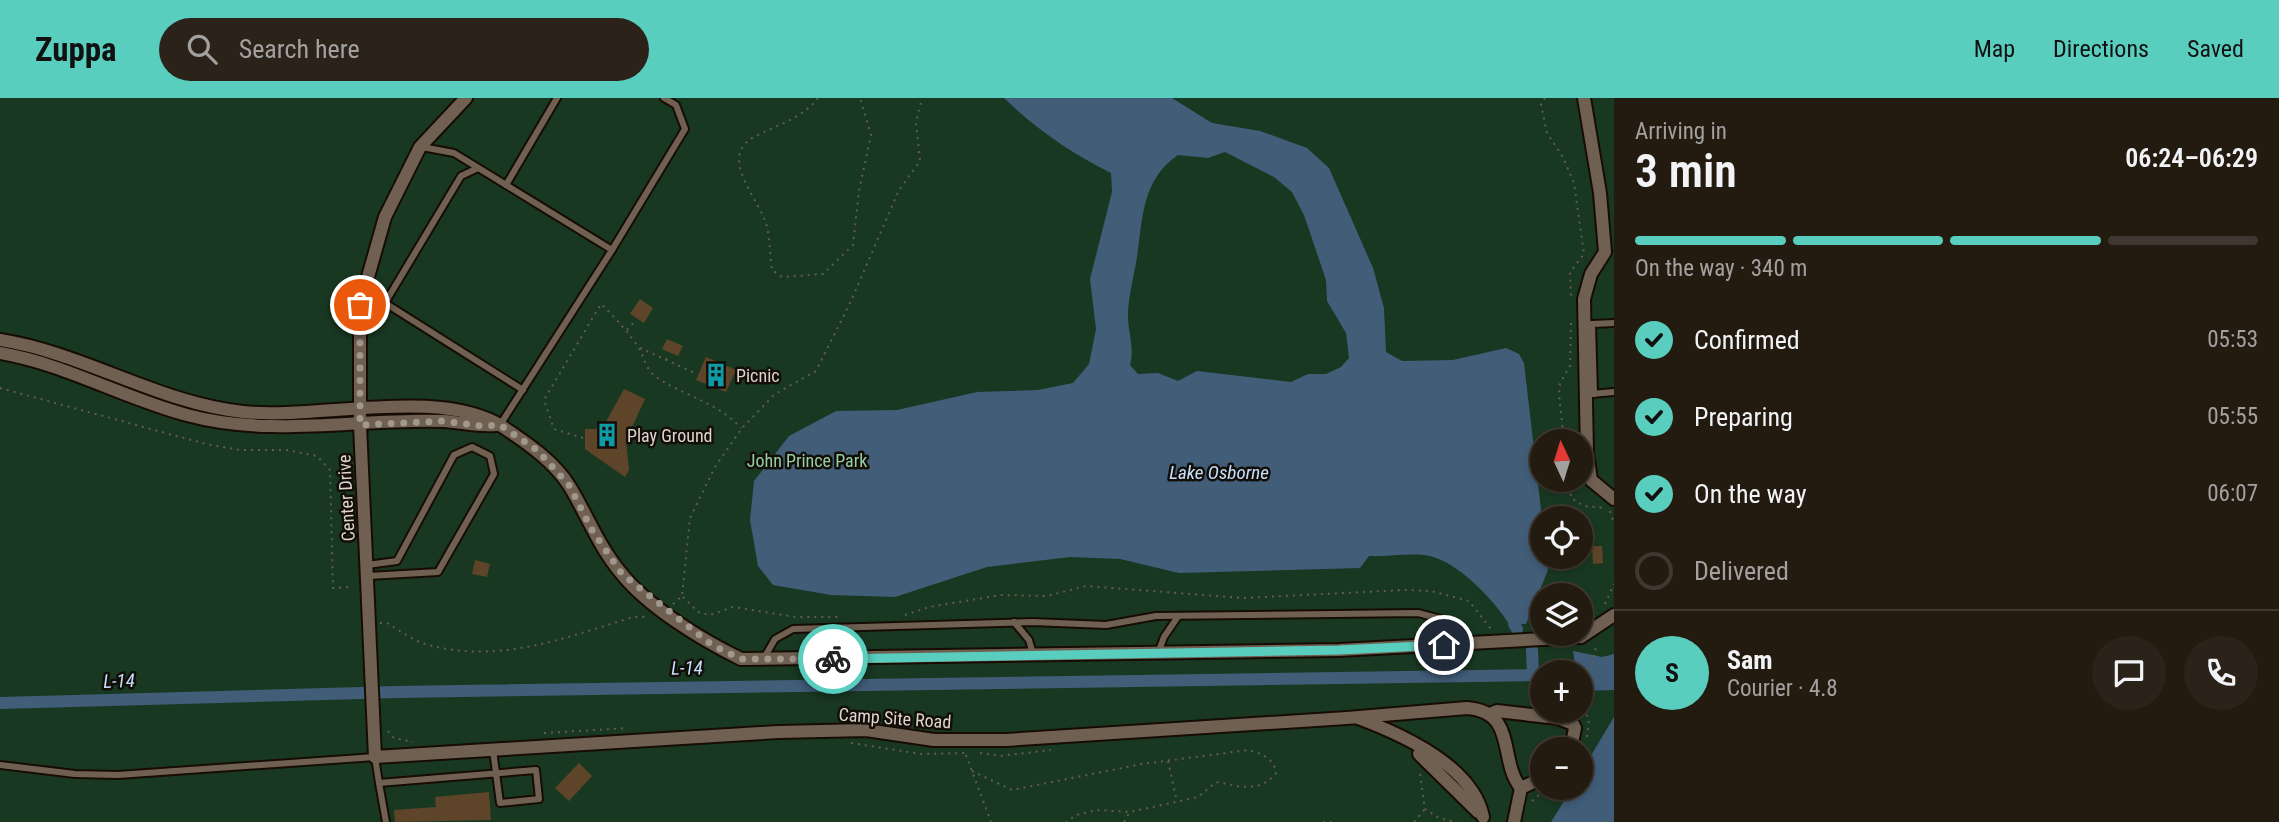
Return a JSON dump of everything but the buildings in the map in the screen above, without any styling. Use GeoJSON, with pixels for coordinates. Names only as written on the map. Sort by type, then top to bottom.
{"type":"FeatureCollection","features":[{"type":"Feature","properties":{"kind":"street","name":"Center Drive"},"geometry":{"type":"LineString","coordinates":[[375,757],[359,409],[360,305],[385,217],[420,146],[466,98]]}},
{"type":"Feature","properties":{"kind":"street"},"geometry":{"type":"LineString","coordinates":[[1584,98],[1600,193],[1605,253],[1591,274],[1584,299],[1590,394],[1591,481],[1614,499]]}},
{"type":"Feature","properties":{"kind":"street"},"geometry":{"type":"LineString","coordinates":[[0,340],[31,345],[182,400],[244,412],[447,408],[500,425],[537,450],[569,485],[592,530],[622,574],[664,610],[712,645],[741,659],[1034,656],[1461,644],[1581,637],[1608,612]]}},
{"type":"Feature","properties":{"kind":"street"},"geometry":{"type":"LineString","coordinates":[[0,353],[35,359],[160,407],[218,422],[261,426],[443,421],[481,426],[500,425]]}},
{"type":"Feature","properties":{"kind":"street"},"geometry":{"type":"LineString","coordinates":[[109,388],[113,374]]}},
{"type":"Feature","properties":{"kind":"street"},"geometry":{"type":"LineString","coordinates":[[1357,718],[1480,709],[1490,714],[1502,730],[1515,781],[1521,788]]}},
{"type":"Feature","properties":{"kind":"street"},"geometry":{"type":"LineString","coordinates":[[1490,714],[1497,710],[1566,720],[1576,728],[1574,737]]}},
{"type":"Feature","properties":{"kind":"street"},"geometry":{"type":"LineString","coordinates":[[1406,737],[1406,720],[1426,716],[1428,713]]}},
{"type":"Feature","properties":{"kind":"street","name":"Camp Site Road"},"geometry":{"type":"LineString","coordinates":[[375,757],[790,731],[866,730],[934,740],[1006,740],[1357,718],[1406,737],[1425,748],[1467,786],[1480,804],[1484,819]]}},
{"type":"Feature","properties":{"kind":"street"},"geometry":{"type":"LineString","coordinates":[[1521,788],[1530,784]]}},
{"type":"Feature","properties":{"kind":"street"},"geometry":{"type":"LineString","coordinates":[[1514,822],[1521,788]]}},
{"type":"Feature","properties":{"kind":"lane"},"geometry":{"type":"LineString","coordinates":[[506,185],[557,98]]}},
{"type":"Feature","properties":{"kind":"lane"},"geometry":{"type":"LineString","coordinates":[[500,425],[612,250],[685,129],[676,105],[664,98]]}},
{"type":"Feature","properties":{"kind":"lane"},"geometry":{"type":"LineString","coordinates":[[420,146],[454,153],[612,250]]}},
{"type":"Feature","properties":{"kind":"lane"},"geometry":{"type":"LineString","coordinates":[[478,168],[461,176],[385,303],[523,390]]}},
{"type":"Feature","properties":{"kind":"lane"},"geometry":{"type":"LineString","coordinates":[[1614,323],[1592,324],[1590,394],[1614,392]]}},
{"type":"Feature","properties":{"kind":"lane"},"geometry":{"type":"LineString","coordinates":[[472,447],[490,456],[494,474],[438,572],[368,576],[397,561],[454,455],[472,447]]}},
{"type":"Feature","properties":{"kind":"lane"},"geometry":{"type":"LineString","coordinates":[[763,660],[775,639],[793,629],[1014,622],[1106,625],[1146,617],[1418,613],[1441,619],[1461,644]]}},
{"type":"Feature","properties":{"kind":"lane"},"geometry":{"type":"LineString","coordinates":[[1158,653],[1164,637],[1177,618]]}},
{"type":"Feature","properties":{"kind":"lane"},"geometry":{"type":"LineString","coordinates":[[1014,622],[1029,640],[1034,656]]}},
{"type":"Feature","properties":{"kind":"lane"},"geometry":{"type":"LineString","coordinates":[[379,783],[496,774],[536,770],[539,799],[500,803],[496,774],[492,748]]}},
{"type":"Feature","properties":{"kind":"lane"},"geometry":{"type":"LineString","coordinates":[[0,765],[75,774],[118,775],[375,757],[386,822]]}},
{"type":"Feature","properties":{"kind":"path"},"geometry":{"type":"LineString","coordinates":[[817,98],[809,109],[746,141],[740,151],[741,176],[767,226],[772,271],[782,277],[823,274],[853,245],[859,191],[871,135],[860,98]]}},
{"type":"Feature","properties":{"kind":"path"},"geometry":{"type":"LineString","coordinates":[[369,624],[387,623],[423,643],[459,650],[526,650],[632,617],[656,617],[682,596],[691,518],[715,467],[742,428],[775,394],[816,371],[851,301],[899,190],[920,160],[916,122],[922,98]]}},
{"type":"Feature","properties":{"kind":"path"},"geometry":{"type":"LineString","coordinates":[[1545,98],[1541,104],[1547,133],[1563,157],[1574,183],[1584,254],[1570,272],[1572,302]]}},
{"type":"Feature","properties":{"kind":"path"},"geometry":{"type":"LineString","coordinates":[[583,439],[554,429],[545,412],[547,394],[601,304],[627,330],[639,348],[646,368],[657,378],[719,408],[742,428]]}},
{"type":"Feature","properties":{"kind":"path"},"geometry":{"type":"LineString","coordinates":[[1563,429],[1559,394],[1560,383],[1570,366],[1571,315]]}},
{"type":"Feature","properties":{"kind":"path"},"geometry":{"type":"LineString","coordinates":[[627,330],[636,320]]}},
{"type":"Feature","properties":{"kind":"path"},"geometry":{"type":"LineString","coordinates":[[639,348],[697,374]]}},
{"type":"Feature","properties":{"kind":"path"},"geometry":{"type":"LineString","coordinates":[[666,361],[669,354]]}},
{"type":"Feature","properties":{"kind":"path"},"geometry":{"type":"LineString","coordinates":[[0,388],[206,444],[240,450],[287,450],[317,456],[330,470],[333,588],[368,576]]}},
{"type":"Feature","properties":{"kind":"path"},"geometry":{"type":"LineString","coordinates":[[1570,492],[1571,498],[1584,506],[1609,509],[1614,524]]}},
{"type":"Feature","properties":{"kind":"path"},"geometry":{"type":"LineString","coordinates":[[1608,612],[1614,584]]}},
{"type":"Feature","properties":{"kind":"path"},"geometry":{"type":"LineString","coordinates":[[897,618],[929,607],[1001,596],[1047,596],[1086,586],[1243,598],[1404,590],[1431,591],[1469,601],[1483,620],[1499,633]]}},
{"type":"Feature","properties":{"kind":"path"},"geometry":{"type":"LineString","coordinates":[[682,596],[698,612],[710,615],[733,607],[796,617],[847,617]]}},
{"type":"Feature","properties":{"kind":"path"},"geometry":{"type":"LineString","coordinates":[[1592,660],[1597,642]]}},
{"type":"Feature","properties":{"kind":"path"},"geometry":{"type":"LineString","coordinates":[[972,771],[1012,790],[1168,760],[1248,750],[1263,753],[1275,766],[1276,773],[1259,786],[1245,789],[1216,782],[1198,797],[1130,812],[1097,810],[1076,815],[1066,822]]}},
{"type":"Feature","properties":{"kind":"path"},"geometry":{"type":"LineString","coordinates":[[966,754],[992,822]]}},
{"type":"Feature","properties":{"kind":"path"},"geometry":{"type":"LineString","coordinates":[[1168,760],[1177,802]]}},
{"type":"Feature","properties":{"kind":"path"},"geometry":{"type":"LineString","coordinates":[[1413,822],[1425,809]]}},
{"type":"Feature","properties":{"kind":"path"},"geometry":{"type":"LineString","coordinates":[[1124,822],[1130,812]]}},
{"type":"Feature","properties":{"kind":"path"},"geometry":{"type":"LineString","coordinates":[[1323,822],[1332,822]]}},
{"type":"Feature","properties":{"kind":"green space","name":"John Prince Park"},"geometry":{"type":"Polygon","coordinates":[[[0,98],[1614,98],[1614,822],[0,822],[0,98]]]}},
{"type":"Feature","properties":{"kind":"water","name":"Lake Osborne"},"geometry":{"type":"Polygon","coordinates":[[[1004,98],[1172,98],[1212,123],[1260,131],[1307,148],[1329,168],[1373,268],[1384,308],[1386,352],[1402,361],[1453,360],[1506,348],[1519,354],[1524,363],[1532,429],[1530,492],[1539,492],[1541,506],[1530,506],[1530,569],[1548,570],[1543,583],[1530,583],[1530,614],[1526,624],[1509,624],[1485,594],[1452,566],[1430,556],[1416,554],[1369,556],[1360,568],[1179,573],[1120,559],[1070,557],[987,567],[895,597],[831,595],[773,585],[758,566],[750,520],[754,481],[789,436],[836,411],[897,410],[977,392],[1038,390],[1073,383],[1089,364],[1096,329],[1090,279],[1112,192],[1111,173],[1054,140],[1004,98]],[[1225,152],[1208,158],[1178,155],[1166,165],[1156,177],[1145,203],[1129,305],[1132,351],[1130,365],[1138,374],[1158,373],[1178,381],[1197,371],[1291,382],[1308,374],[1326,374],[1341,367],[1349,358],[1346,333],[1327,301],[1326,280],[1304,215],[1292,192],[1274,177],[1225,152]]]}},
{"type":"Feature","properties":{"kind":"water"},"geometry":{"type":"Polygon","coordinates":[[[1573,651],[1602,657],[1614,654],[1614,690],[1593,691],[1593,660],[1574,660],[1573,651]]]}},
{"type":"Feature","properties":{"kind":"water"},"geometry":{"type":"Polygon","coordinates":[[[1614,717],[1614,822],[1551,822],[1565,800],[1593,800],[1593,752],[1614,717]]]}},
{"type":"Feature","properties":{"kind":"waterway"},"geometry":{"type":"LineString","coordinates":[[1514,624],[1517,629]]}},
{"type":"Feature","properties":{"kind":"waterway"},"geometry":{"type":"LineString","coordinates":[[1532,650],[1532,660]]}},
{"type":"Feature","properties":{"kind":"waterway","name":"L-14"},"geometry":{"type":"LineString","coordinates":[[0,703],[396,692],[1530,675]]}},
{"type":"Feature","properties":{"kind":"way so far"},"geometry":{"type":"LineString","coordinates":[[360,305],[360,425],[443,421],[481,426],[500,425],[537,450],[569,485],[592,530],[622,574],[660,607],[712,645],[741,659],[833,659]]}},
{"type":"Feature","properties":{"kind":"place","name":"Picnic"},"geometry":{"type":"Point","coordinates":[716,375]}},
{"type":"Feature","properties":{"kind":"place","name":"Play Ground"},"geometry":{"type":"Point","coordinates":[607,435]}},
{"type":"Feature","properties":{"kind":"route"},"geometry":{"type":"LineString","coordinates":[[833,659],[1339,650],[1444,645]]}}]}
